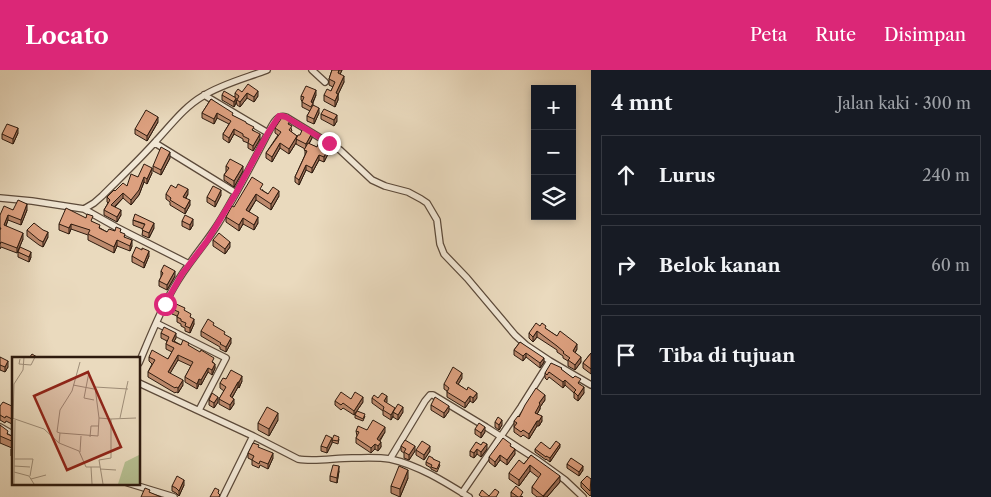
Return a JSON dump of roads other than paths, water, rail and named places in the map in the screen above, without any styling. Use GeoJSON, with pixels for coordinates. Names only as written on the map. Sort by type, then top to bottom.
{"type":"FeatureCollection","features":[{"type":"Feature","properties":{"kind":"street"},"geometry":{"type":"LineString","coordinates":[[84,209],[102,196],[187,108],[204,95],[220,87],[267,70]]}},
{"type":"Feature","properties":{"kind":"street"},"geometry":{"type":"LineString","coordinates":[[312,70],[325,82]]}},
{"type":"Feature","properties":{"kind":"street"},"geometry":{"type":"LineString","coordinates":[[204,95],[268,133]]}},
{"type":"Feature","properties":{"kind":"street"},"geometry":{"type":"LineString","coordinates":[[140,361],[173,289],[207,241],[236,193],[268,133],[279,116],[282,116],[340,150],[372,180],[421,198],[430,207],[437,220],[440,244],[447,257],[515,335],[550,361],[591,385]]}},
{"type":"Feature","properties":{"kind":"street"},"geometry":{"type":"LineString","coordinates":[[155,143],[236,193]]}},
{"type":"Feature","properties":{"kind":"street"},"geometry":{"type":"LineString","coordinates":[[0,198],[84,209],[189,264]]}},
{"type":"Feature","properties":{"kind":"street"},"geometry":{"type":"LineString","coordinates":[[156,323],[226,358],[199,410]]}},
{"type":"Feature","properties":{"kind":"street"},"geometry":{"type":"LineString","coordinates":[[462,493],[550,361]]}},
{"type":"Feature","properties":{"kind":"street"},"geometry":{"type":"LineString","coordinates":[[140,383],[298,459],[390,459],[426,472],[469,497]]}},
{"type":"Feature","properties":{"kind":"street"},"geometry":{"type":"LineString","coordinates":[[390,459],[425,401],[430,396],[435,396],[547,466],[582,497]]}},
{"type":"Feature","properties":{"kind":"street"},"geometry":{"type":"LineString","coordinates":[[0,428],[12,434]]}},
{"type":"Feature","properties":{"kind":"street"},"geometry":{"type":"LineString","coordinates":[[222,497],[253,436]]}},
{"type":"Feature","properties":{"kind":"street"},"geometry":{"type":"LineString","coordinates":[[131,484],[174,497]]}}]}
